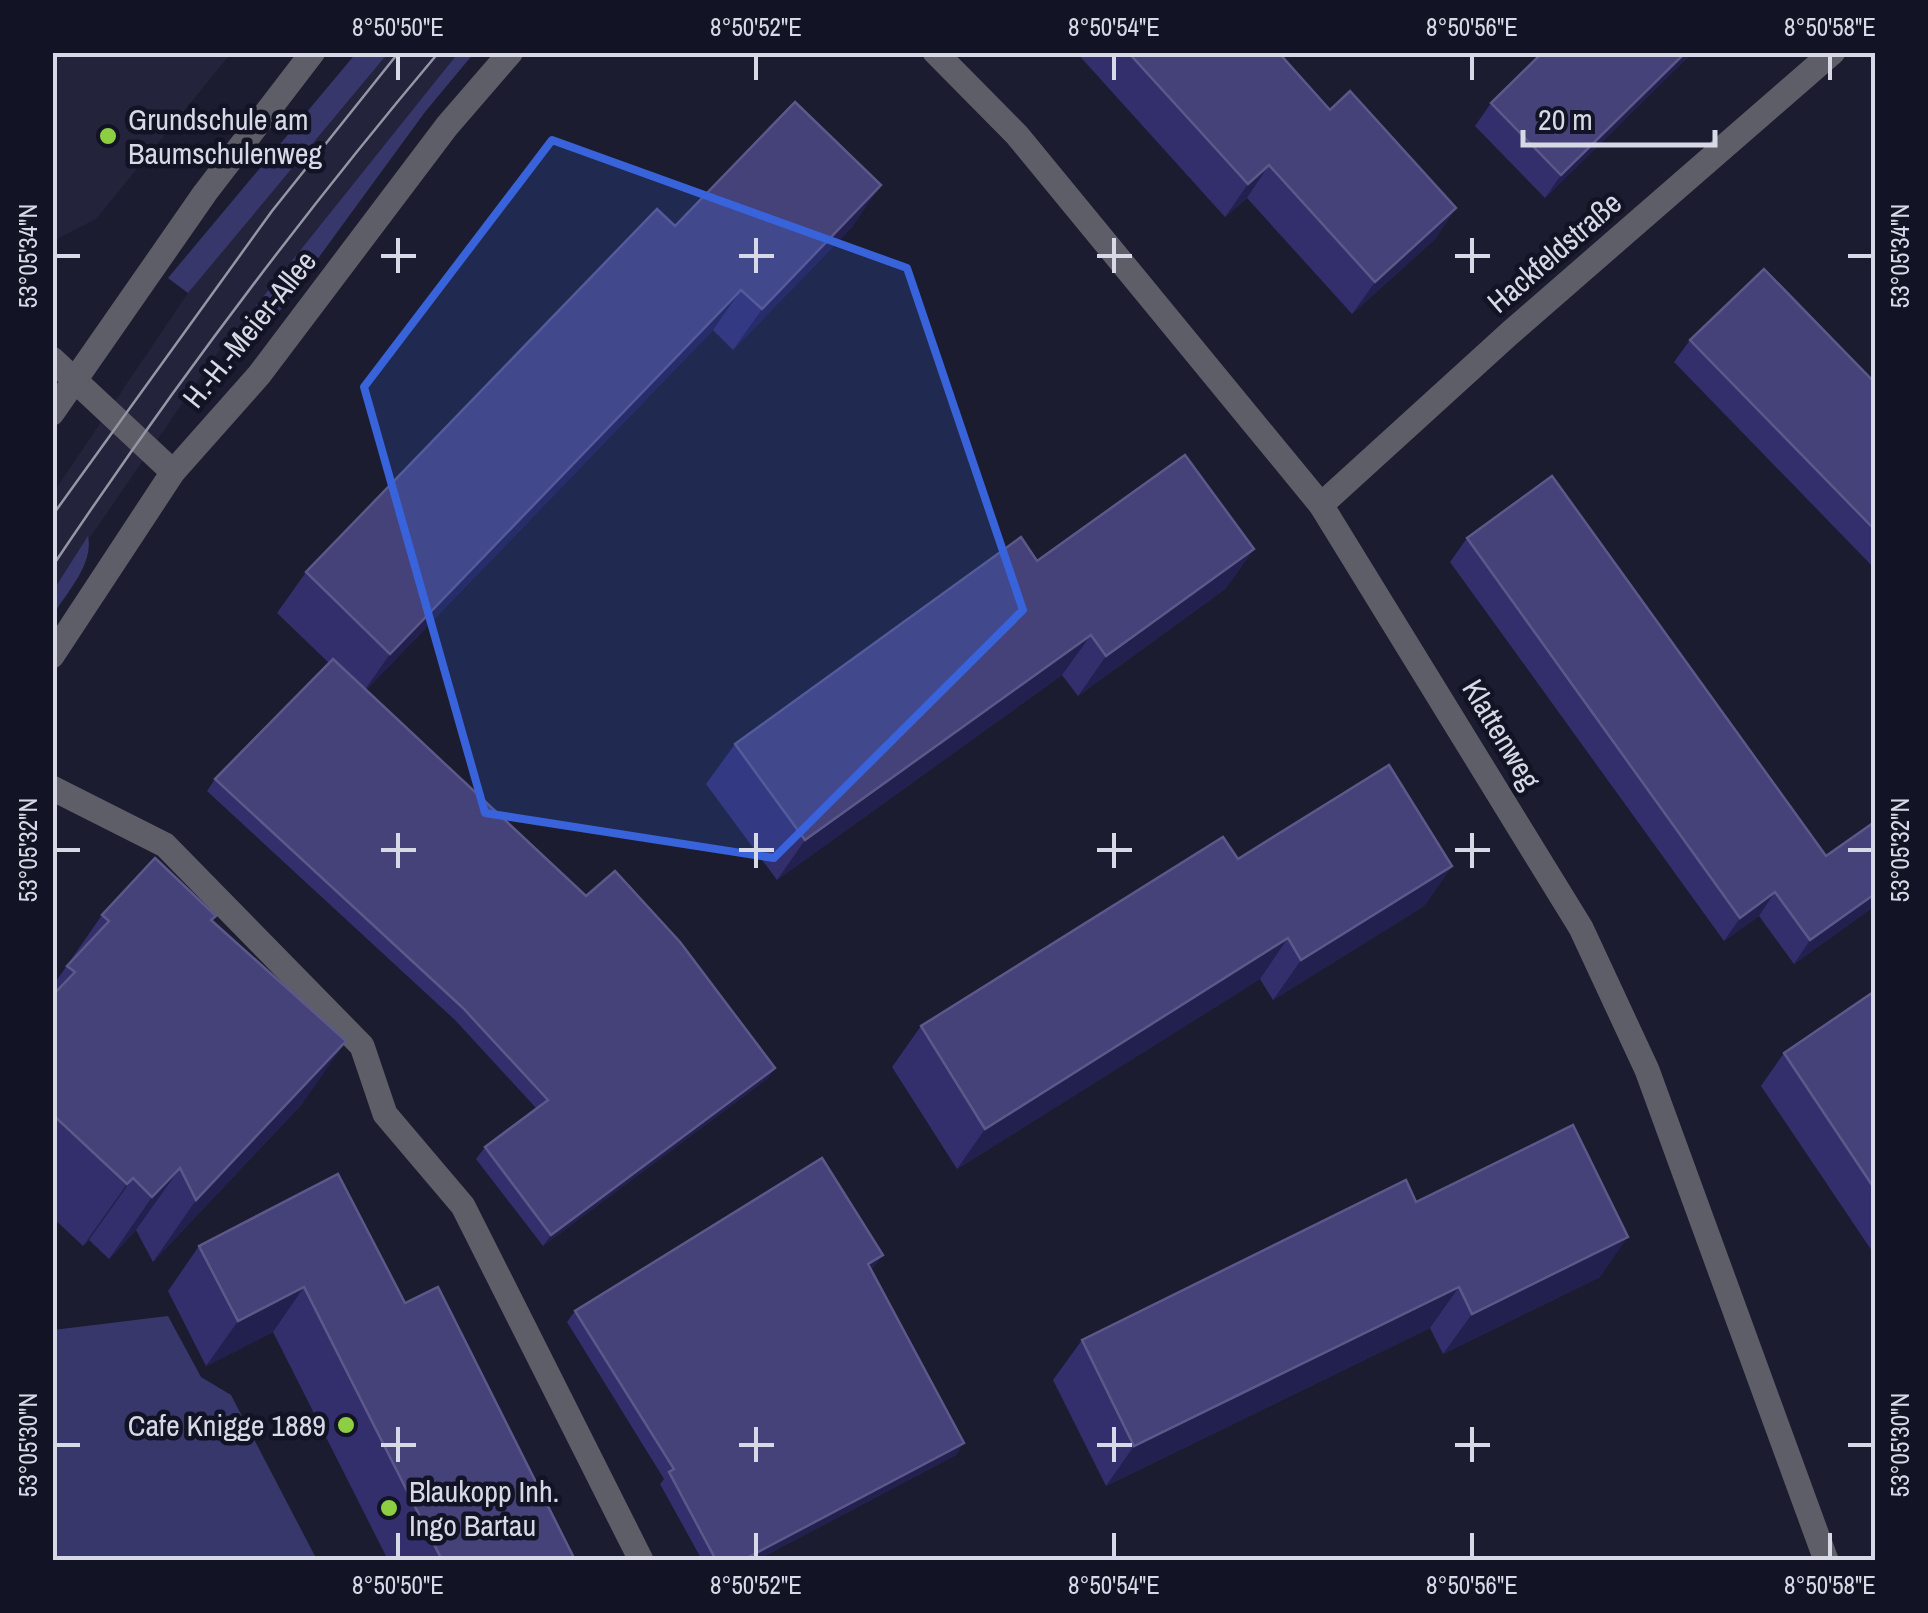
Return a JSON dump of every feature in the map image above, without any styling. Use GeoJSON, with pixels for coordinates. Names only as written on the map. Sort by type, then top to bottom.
{"type":"FeatureCollection","features":[{"type":"Feature","properties":{"kind":"street"},"geometry":{"type":"LineString","coordinates":[[52,414],[205,194],[313,52]]}},
{"type":"Feature","properties":{"kind":"street","name":"H.-H.-Meier-Allee"},"geometry":{"type":"LineString","coordinates":[[52,656],[173,472],[259,375],[447,126],[512,52]]}},
{"type":"Feature","properties":{"kind":"street","name":"Klattenweg"},"geometry":{"type":"LineString","coordinates":[[935,52],[1017,134],[1321,505],[1581,928],[1648,1070],[1826,1560]]}},
{"type":"Feature","properties":{"kind":"street","name":"Hackfeldstraße"},"geometry":{"type":"LineString","coordinates":[[1321,505],[1510,332],[1833,52]]}},
{"type":"Feature","properties":{"kind":"street"},"geometry":{"type":"LineString","coordinates":[[52,358],[173,472]]}},
{"type":"Feature","properties":{"kind":"street"},"geometry":{"type":"LineString","coordinates":[[52,788],[165,845],[362,1046],[386,1114],[463,1206],[641,1560]]}},
{"type":"Feature","properties":{"kind":"highlighted area"},"geometry":{"type":"Polygon","coordinates":[[[552,140],[907,268],[1023,610],[774,858],[485,813],[364,387],[552,140]]]}},
{"type":"Feature","properties":{"kind":"shaded area"},"geometry":{"type":"Polygon","coordinates":[[[357,52],[388,53],[188,293],[168,278],[357,52]]]}},
{"type":"Feature","properties":{"kind":"shaded area"},"geometry":{"type":"Polygon","coordinates":[[[459,52],[474,53],[425,112],[257,342],[238,328],[459,52]]]}},
{"type":"Feature","properties":{"kind":"shaded area","name":"Grundschule am Baumschulenweg"},"geometry":{"type":"Polygon","coordinates":[[[52,53],[231,53],[96,219],[57,239],[52,237],[52,53]]]}},
{"type":"Feature","properties":{"kind":"shaded area"},"geometry":{"type":"Polygon","coordinates":[[[380,53],[459,53],[215,356],[53,591],[53,493],[188,293],[380,53]]]}},
{"type":"Feature","properties":{"kind":"shaded area"},"geometry":{"type":"Polygon","coordinates":[[[88,536],[83,567],[53,615],[53,591],[88,536]]]}},
{"type":"Feature","properties":{"kind":"shaded area"},"geometry":{"type":"Polygon","coordinates":[[[168,1316],[201,1377],[231,1395],[317,1560],[53,1560],[53,1330],[168,1316]]]}},
{"type":"Feature","properties":{"kind":"building"},"geometry":{"type":"Polygon","coordinates":[[[1128,52],[1278,52],[1330,110],[1350,91],[1456,208],[1375,282],[1269,165],[1248,184],[1128,52]]]}},
{"type":"Feature","properties":{"kind":"building"},"geometry":{"type":"Polygon","coordinates":[[[1543,52],[1686,52],[1561,175],[1491,103],[1543,52]]]}},
{"type":"Feature","properties":{"kind":"building"},"geometry":{"type":"Polygon","coordinates":[[[795,102],[881,185],[762,309],[741,290],[390,654],[306,572],[657,209],[675,226],[795,102]]]}},
{"type":"Feature","properties":{"kind":"building"},"geometry":{"type":"Polygon","coordinates":[[[1764,269],[1876,384],[1876,531],[1690,340],[1764,269]]]}},
{"type":"Feature","properties":{"kind":"building"},"geometry":{"type":"Polygon","coordinates":[[[1185,455],[1254,549],[1106,656],[1091,635],[805,840],[735,744],[1021,537],[1037,561],[1185,455]]]}},
{"type":"Feature","properties":{"kind":"building"},"geometry":{"type":"Polygon","coordinates":[[[1552,476],[1826,856],[1876,821],[1876,893],[1810,940],[1775,892],[1740,918],[1467,538],[1552,476]]]}},
{"type":"Feature","properties":{"kind":"building"},"geometry":{"type":"Polygon","coordinates":[[[333,659],[586,896],[615,871],[680,942],[775,1068],[551,1235],[485,1147],[548,1100],[463,1008],[215,779],[333,659]]]}},
{"type":"Feature","properties":{"kind":"building"},"geometry":{"type":"Polygon","coordinates":[[[1389,765],[1452,866],[1301,960],[1288,938],[985,1129],[921,1026],[1223,837],[1238,859],[1389,765]]]}},
{"type":"Feature","properties":{"kind":"building"},"geometry":{"type":"Polygon","coordinates":[[[155,858],[216,916],[211,920],[346,1041],[196,1200],[180,1168],[152,1197],[133,1178],[127,1184],[52,1114],[52,996],[75,972],[67,966],[109,921],[102,915],[155,858]]]}},
{"type":"Feature","properties":{"kind":"building"},"geometry":{"type":"Polygon","coordinates":[[[1872,993],[1876,998],[1876,1191],[1784,1053],[1872,993]]]}},
{"type":"Feature","properties":{"kind":"building"},"geometry":{"type":"Polygon","coordinates":[[[1573,1125],[1628,1237],[1472,1314],[1459,1287],[1134,1446],[1082,1340],[1406,1180],[1416,1202],[1573,1125]]]}},
{"type":"Feature","properties":{"kind":"building"},"geometry":{"type":"Polygon","coordinates":[[[822,1158],[883,1255],[868,1264],[964,1443],[743,1560],[716,1560],[669,1472],[674,1469],[575,1311],[822,1158]]]}},
{"type":"Feature","properties":{"kind":"building"},"geometry":{"type":"Polygon","coordinates":[[[338,1174],[405,1303],[438,1287],[575,1560],[442,1560],[304,1287],[238,1321],[199,1246],[338,1174]]]}},
{"type":"Feature","properties":{"kind":"tram line"},"geometry":{"type":"LineString","coordinates":[[52,516],[272,211],[399,52]]}},
{"type":"Feature","properties":{"kind":"tram line"},"geometry":{"type":"LineString","coordinates":[[52,567],[238,304],[439,52]]}},
{"type":"Feature","properties":{"kind":"place","name":"Grundschule am Baumschulenweg"},"geometry":{"type":"Point","coordinates":[108,136]}},
{"type":"Feature","properties":{"kind":"place","name":"Cafe Knigge 1889"},"geometry":{"type":"Point","coordinates":[346,1425]}},
{"type":"Feature","properties":{"kind":"place","name":"Blaukopp Inh. Ingo Bartau"},"geometry":{"type":"Point","coordinates":[389,1508]}}]}
